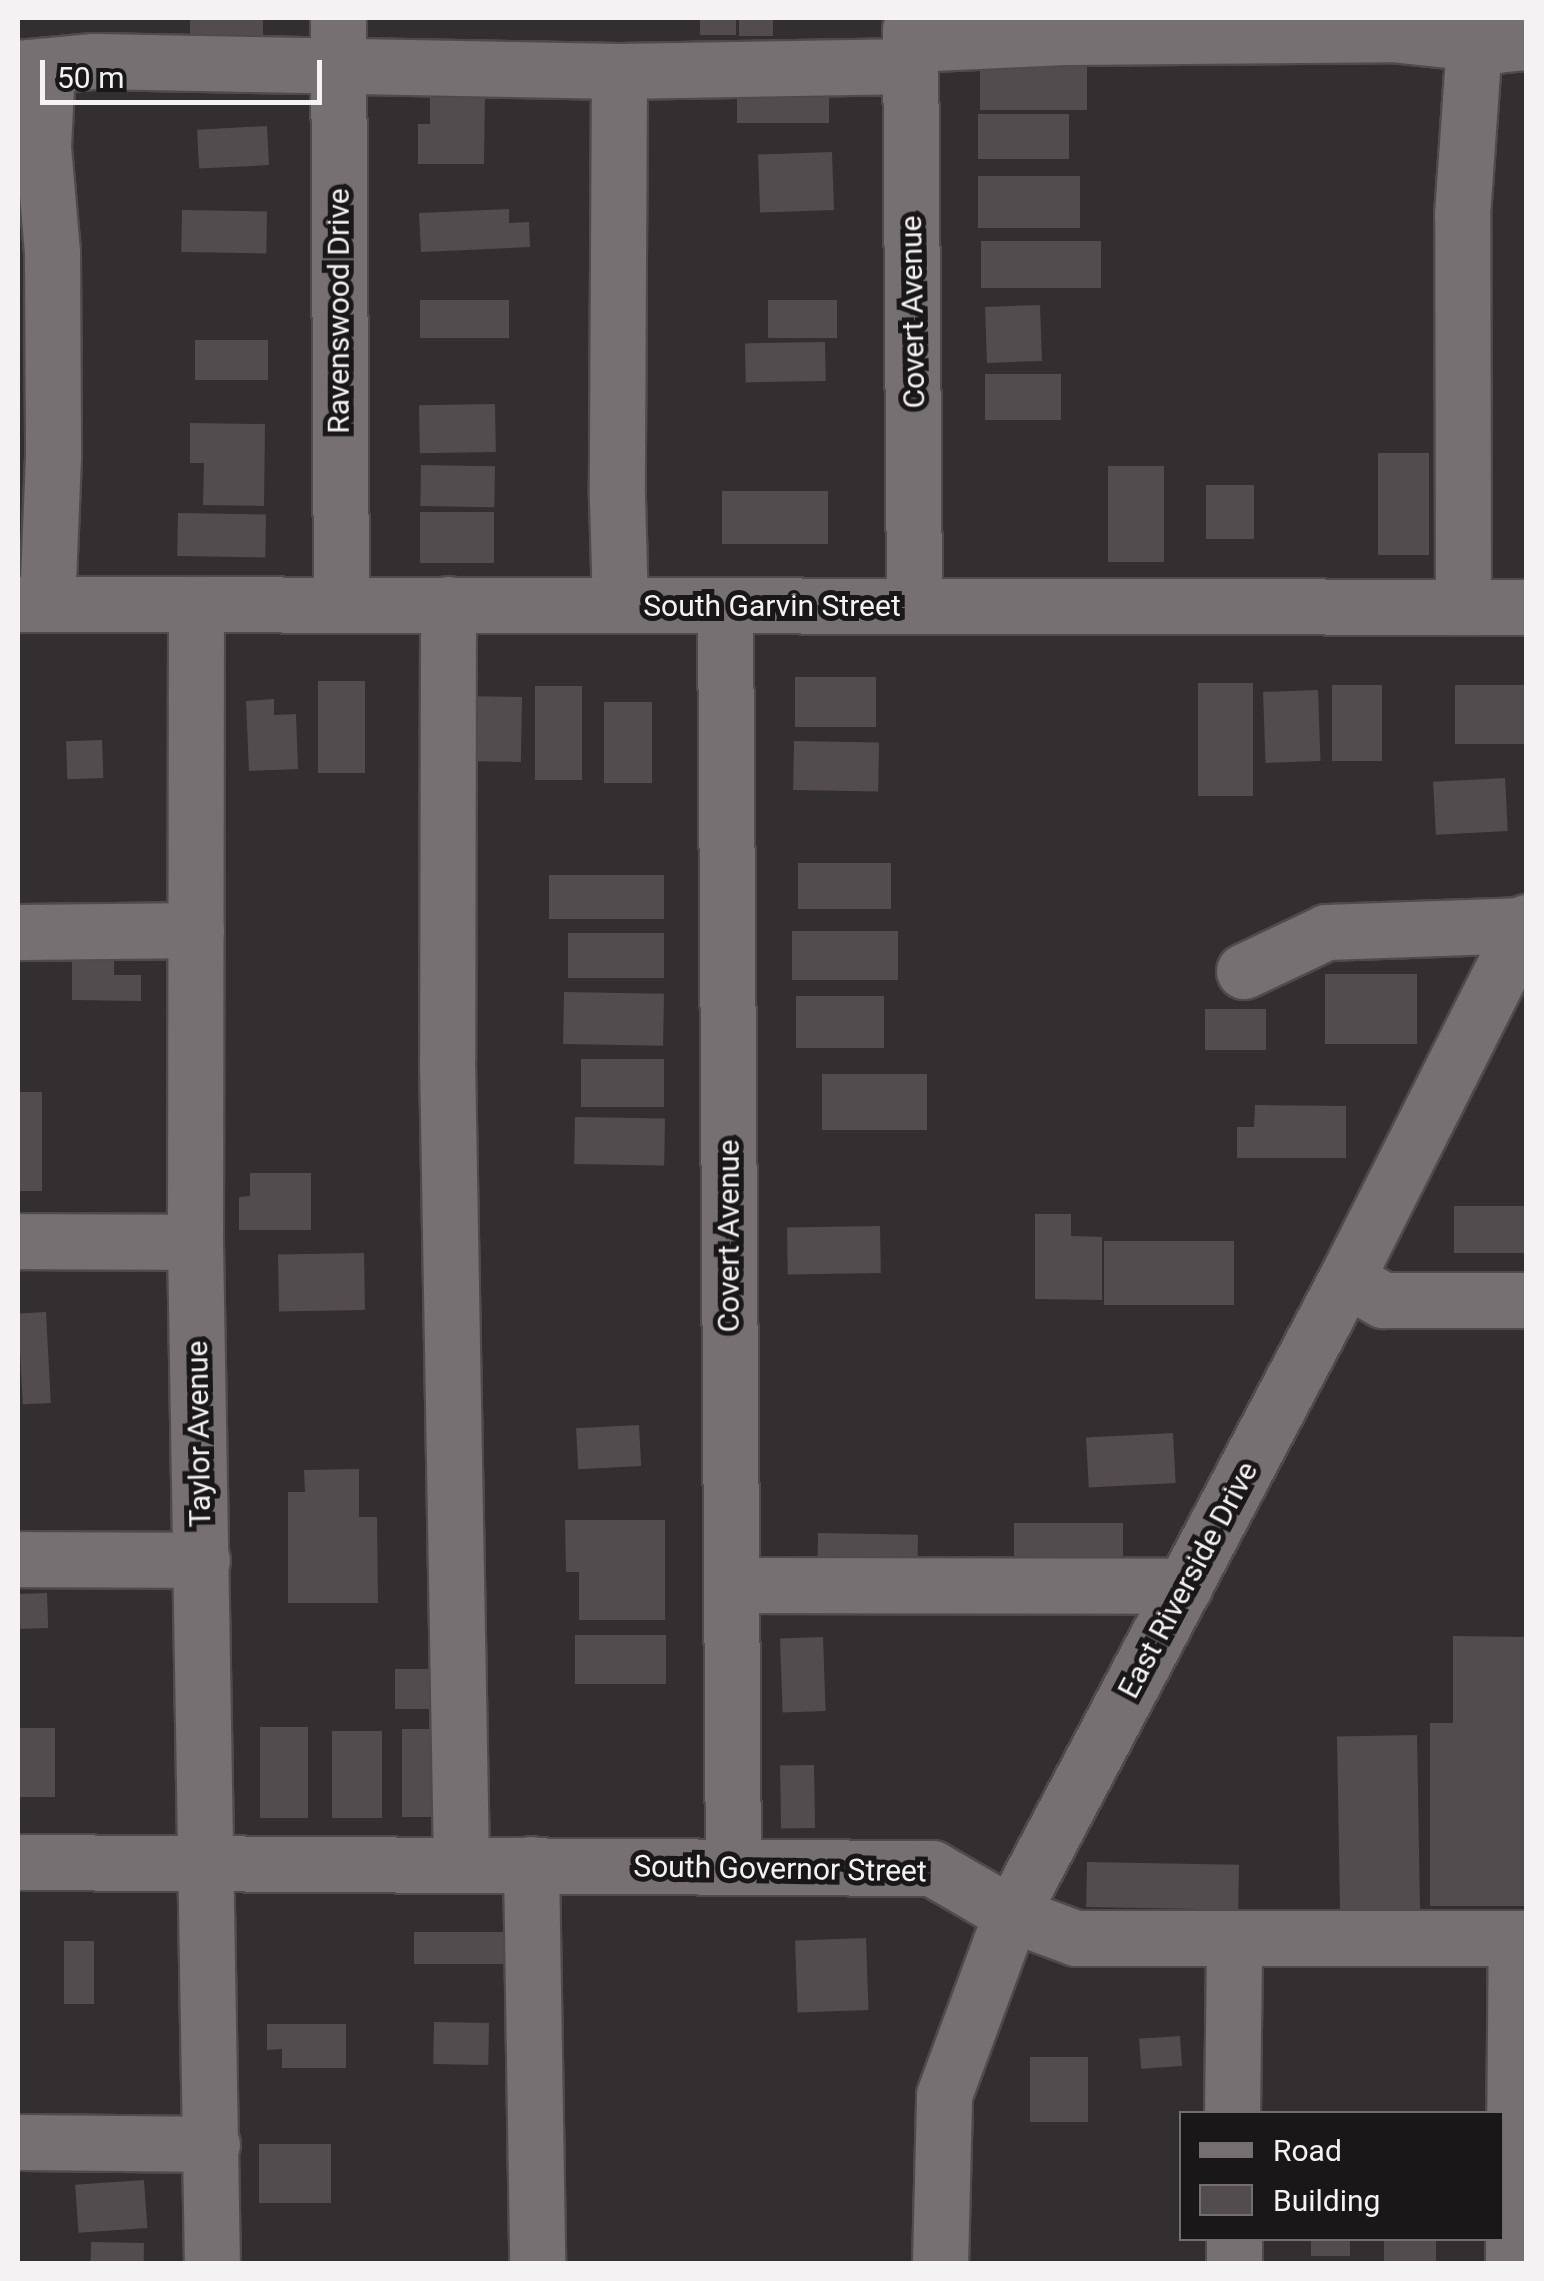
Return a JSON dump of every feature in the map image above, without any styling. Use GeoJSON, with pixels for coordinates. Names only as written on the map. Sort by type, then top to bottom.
{"type":"FeatureCollection","features":[{"type":"Feature","properties":{"kind":"street"},"geometry":{"type":"LineString","coordinates":[[32,604],[53,437],[52,253],[32,68],[338,42],[619,70],[910,42],[1390,34],[1500,42],[1462,215],[1464,607]]}},
{"type":"Feature","properties":{"kind":"street","name":"Ravenswood Drive"},"geometry":{"type":"LineString","coordinates":[[338,42],[341,604]]}},
{"type":"Feature","properties":{"kind":"street","name":"Covert Avenue"},"geometry":{"type":"LineString","coordinates":[[910,42],[914,606]]}},
{"type":"Feature","properties":{"kind":"street"},"geometry":{"type":"LineString","coordinates":[[619,70],[620,605]]}},
{"type":"Feature","properties":{"kind":"street","name":"South Garvin Street"},"geometry":{"type":"LineString","coordinates":[[32,604],[1526,607]]}},
{"type":"Feature","properties":{"kind":"street","name":"Taylor Avenue"},"geometry":{"type":"LineString","coordinates":[[196,604],[195,1242],[209,1862],[212,2264]]}},
{"type":"Feature","properties":{"kind":"street"},"geometry":{"type":"LineString","coordinates":[[448,604],[447,1060],[461,1864]]}},
{"type":"Feature","properties":{"kind":"street","name":"Covert Avenue"},"geometry":{"type":"LineString","coordinates":[[725,606],[733,1866]]}},
{"type":"Feature","properties":{"kind":"street"},"geometry":{"type":"LineString","coordinates":[[1244,971],[1326,932],[1526,923]]}},
{"type":"Feature","properties":{"kind":"street","name":"East Riverside Drive"},"geometry":{"type":"LineString","coordinates":[[940,2264],[944,2095],[1011,1914],[1346,1279],[1526,923]]}},
{"type":"Feature","properties":{"kind":"street"},"geometry":{"type":"LineString","coordinates":[[18,932],[196,930]]}},
{"type":"Feature","properties":{"kind":"street"},"geometry":{"type":"LineString","coordinates":[[18,1241],[195,1242]]}},
{"type":"Feature","properties":{"kind":"street"},"geometry":{"type":"LineString","coordinates":[[1346,1279],[1383,1300],[1526,1300]]}},
{"type":"Feature","properties":{"kind":"street"},"geometry":{"type":"LineString","coordinates":[[18,1559],[202,1560]]}},
{"type":"Feature","properties":{"kind":"street"},"geometry":{"type":"LineString","coordinates":[[731,1585],[1185,1586]]}},
{"type":"Feature","properties":{"kind":"street","name":"South Governor Street"},"geometry":{"type":"LineString","coordinates":[[18,1862],[932,1868],[1011,1914],[1076,1938],[1521,1938]]}},
{"type":"Feature","properties":{"kind":"street"},"geometry":{"type":"LineString","coordinates":[[531,1864],[537,2264]]}},
{"type":"Feature","properties":{"kind":"street"},"geometry":{"type":"LineString","coordinates":[[1232,2111],[1234,1938]]}},
{"type":"Feature","properties":{"kind":"street"},"geometry":{"type":"LineString","coordinates":[[1512,2264],[1521,1938]]}},
{"type":"Feature","properties":{"kind":"street"},"geometry":{"type":"LineString","coordinates":[[18,2142],[212,2144]]}},
{"type":"Feature","properties":{"kind":"building"},"geometry":{"type":"Polygon","coordinates":[[[190,18],[263,18],[263,42],[190,42],[190,18]]]}},
{"type":"Feature","properties":{"kind":"building"},"geometry":{"type":"Polygon","coordinates":[[[700,18],[736,18],[736,35],[700,35],[700,18]]]}},
{"type":"Feature","properties":{"kind":"building"},"geometry":{"type":"Polygon","coordinates":[[[739,18],[773,18],[773,36],[739,36],[739,18]]]}},
{"type":"Feature","properties":{"kind":"building"},"geometry":{"type":"Polygon","coordinates":[[[980,56],[1087,56],[1087,110],[980,110],[980,56]]]}},
{"type":"Feature","properties":{"kind":"building"},"geometry":{"type":"Polygon","coordinates":[[[737,76],[829,76],[829,123],[737,123],[737,76]]]}},
{"type":"Feature","properties":{"kind":"building"},"geometry":{"type":"Polygon","coordinates":[[[430,90],[485,90],[484,164],[418,164],[418,124],[430,124],[430,90]]]}},
{"type":"Feature","properties":{"kind":"building"},"geometry":{"type":"Polygon","coordinates":[[[978,114],[1069,114],[1069,159],[978,159],[978,114]]]}},
{"type":"Feature","properties":{"kind":"building"},"geometry":{"type":"Polygon","coordinates":[[[267,126],[269,165],[199,169],[197,130],[267,126]]]}},
{"type":"Feature","properties":{"kind":"building"},"geometry":{"type":"Polygon","coordinates":[[[832,152],[834,210],[760,213],[758,155],[832,152]]]}},
{"type":"Feature","properties":{"kind":"building"},"geometry":{"type":"Polygon","coordinates":[[[978,176],[1080,176],[1080,228],[978,228],[978,176]]]}},
{"type":"Feature","properties":{"kind":"building"},"geometry":{"type":"Polygon","coordinates":[[[509,209],[509,223],[529,222],[530,247],[421,252],[419,213],[509,209]]]}},
{"type":"Feature","properties":{"kind":"building"},"geometry":{"type":"Polygon","coordinates":[[[182,210],[267,211],[266,253],[181,252],[182,210]]]}},
{"type":"Feature","properties":{"kind":"building"},"geometry":{"type":"Polygon","coordinates":[[[981,241],[1101,241],[1101,288],[981,288],[981,241]]]}},
{"type":"Feature","properties":{"kind":"building"},"geometry":{"type":"Polygon","coordinates":[[[420,300],[509,300],[509,338],[420,338],[420,300]]]}},
{"type":"Feature","properties":{"kind":"building"},"geometry":{"type":"Polygon","coordinates":[[[768,300],[837,300],[837,338],[768,338],[768,300]]]}},
{"type":"Feature","properties":{"kind":"building"},"geometry":{"type":"Polygon","coordinates":[[[1040,305],[1042,361],[987,363],[985,307],[1040,305]]]}},
{"type":"Feature","properties":{"kind":"building"},"geometry":{"type":"Polygon","coordinates":[[[195,340],[268,340],[268,380],[195,380],[195,340]]]}},
{"type":"Feature","properties":{"kind":"building"},"geometry":{"type":"Polygon","coordinates":[[[825,342],[826,381],[746,382],[745,343],[825,342]]]}},
{"type":"Feature","properties":{"kind":"building"},"geometry":{"type":"Polygon","coordinates":[[[985,374],[1061,374],[1061,420],[985,420],[985,374]]]}},
{"type":"Feature","properties":{"kind":"building"},"geometry":{"type":"Polygon","coordinates":[[[495,404],[496,452],[420,453],[419,405],[495,404]]]}},
{"type":"Feature","properties":{"kind":"building"},"geometry":{"type":"Polygon","coordinates":[[[190,423],[265,424],[264,506],[203,505],[204,463],[190,463],[190,423]]]}},
{"type":"Feature","properties":{"kind":"building"},"geometry":{"type":"Polygon","coordinates":[[[1378,453],[1429,453],[1429,555],[1378,555],[1378,453]]]}},
{"type":"Feature","properties":{"kind":"building"},"geometry":{"type":"Polygon","coordinates":[[[421,465],[495,466],[494,507],[420,506],[421,465]]]}},
{"type":"Feature","properties":{"kind":"building"},"geometry":{"type":"Polygon","coordinates":[[[1108,466],[1164,466],[1164,562],[1108,562],[1108,466]]]}},
{"type":"Feature","properties":{"kind":"building"},"geometry":{"type":"Polygon","coordinates":[[[1206,485],[1254,485],[1254,539],[1206,539],[1206,485]]]}},
{"type":"Feature","properties":{"kind":"building"},"geometry":{"type":"Polygon","coordinates":[[[722,491],[828,491],[828,544],[722,544],[722,491]]]}},
{"type":"Feature","properties":{"kind":"building"},"geometry":{"type":"Polygon","coordinates":[[[420,512],[494,512],[494,563],[420,563],[420,512]]]}},
{"type":"Feature","properties":{"kind":"building"},"geometry":{"type":"Polygon","coordinates":[[[178,513],[266,515],[265,558],[177,556],[178,513]]]}},
{"type":"Feature","properties":{"kind":"building"},"geometry":{"type":"Polygon","coordinates":[[[795,677],[876,677],[876,727],[795,727],[795,677]]]}},
{"type":"Feature","properties":{"kind":"building"},"geometry":{"type":"Polygon","coordinates":[[[318,681],[365,681],[365,773],[318,773],[318,681]]]}},
{"type":"Feature","properties":{"kind":"building"},"geometry":{"type":"Polygon","coordinates":[[[1198,683],[1253,683],[1253,796],[1198,796],[1198,683]]]}},
{"type":"Feature","properties":{"kind":"building"},"geometry":{"type":"Polygon","coordinates":[[[1332,685],[1382,685],[1382,761],[1332,761],[1332,685]]]}},
{"type":"Feature","properties":{"kind":"building"},"geometry":{"type":"Polygon","coordinates":[[[1455,685],[1526,685],[1526,744],[1455,744],[1455,685]]]}},
{"type":"Feature","properties":{"kind":"building"},"geometry":{"type":"Polygon","coordinates":[[[535,686],[582,686],[582,780],[535,780],[535,686]]]}},
{"type":"Feature","properties":{"kind":"building"},"geometry":{"type":"Polygon","coordinates":[[[1318,690],[1320,761],[1266,763],[1263,692],[1318,690]]]}},
{"type":"Feature","properties":{"kind":"building"},"geometry":{"type":"Polygon","coordinates":[[[474,696],[522,697],[521,762],[473,761],[474,696]]]}},
{"type":"Feature","properties":{"kind":"building"},"geometry":{"type":"Polygon","coordinates":[[[274,699],[274,715],[296,714],[298,769],[249,771],[246,701],[274,699]]]}},
{"type":"Feature","properties":{"kind":"building"},"geometry":{"type":"Polygon","coordinates":[[[604,702],[652,702],[652,783],[604,783],[604,702]]]}},
{"type":"Feature","properties":{"kind":"building"},"geometry":{"type":"Polygon","coordinates":[[[102,740],[103,778],[67,779],[66,741],[102,740]]]}},
{"type":"Feature","properties":{"kind":"building"},"geometry":{"type":"Polygon","coordinates":[[[794,741],[879,742],[878,791],[793,790],[794,741]]]}},
{"type":"Feature","properties":{"kind":"building"},"geometry":{"type":"Polygon","coordinates":[[[1505,778],[1508,831],[1436,835],[1433,782],[1505,778]]]}},
{"type":"Feature","properties":{"kind":"building"},"geometry":{"type":"Polygon","coordinates":[[[798,863],[891,863],[891,909],[798,909],[798,863]]]}},
{"type":"Feature","properties":{"kind":"building"},"geometry":{"type":"Polygon","coordinates":[[[549,875],[664,875],[664,919],[549,919],[549,875]]]}},
{"type":"Feature","properties":{"kind":"building"},"geometry":{"type":"Polygon","coordinates":[[[792,931],[898,931],[898,980],[792,980],[792,931]]]}},
{"type":"Feature","properties":{"kind":"building"},"geometry":{"type":"Polygon","coordinates":[[[568,933],[664,933],[664,978],[568,978],[568,933]]]}},
{"type":"Feature","properties":{"kind":"building"},"geometry":{"type":"Polygon","coordinates":[[[72,950],[114,950],[114,975],[141,975],[141,1001],[72,1000],[72,950]]]}},
{"type":"Feature","properties":{"kind":"building"},"geometry":{"type":"Polygon","coordinates":[[[1325,974],[1417,974],[1417,1044],[1325,1044],[1325,974]]]}},
{"type":"Feature","properties":{"kind":"building"},"geometry":{"type":"Polygon","coordinates":[[[564,992],[664,994],[663,1046],[563,1044],[564,992]]]}},
{"type":"Feature","properties":{"kind":"building"},"geometry":{"type":"Polygon","coordinates":[[[796,996],[884,996],[884,1048],[796,1048],[796,996]]]}},
{"type":"Feature","properties":{"kind":"building"},"geometry":{"type":"Polygon","coordinates":[[[1205,1009],[1266,1009],[1266,1050],[1205,1050],[1205,1009]]]}},
{"type":"Feature","properties":{"kind":"building"},"geometry":{"type":"Polygon","coordinates":[[[581,1059],[664,1059],[664,1107],[581,1107],[581,1059]]]}},
{"type":"Feature","properties":{"kind":"building"},"geometry":{"type":"Polygon","coordinates":[[[822,1074],[927,1074],[927,1130],[822,1130],[822,1074]]]}},
{"type":"Feature","properties":{"kind":"building"},"geometry":{"type":"Polygon","coordinates":[[[18,1092],[42,1092],[42,1191],[18,1191],[18,1092]]]}},
{"type":"Feature","properties":{"kind":"building"},"geometry":{"type":"Polygon","coordinates":[[[1255,1105],[1346,1106],[1346,1158],[1237,1158],[1237,1127],[1254,1127],[1255,1105]]]}},
{"type":"Feature","properties":{"kind":"building"},"geometry":{"type":"Polygon","coordinates":[[[575,1117],[665,1119],[664,1166],[574,1164],[575,1117]]]}},
{"type":"Feature","properties":{"kind":"building"},"geometry":{"type":"Polygon","coordinates":[[[250,1173],[311,1173],[311,1230],[239,1230],[239,1197],[250,1196],[250,1173]]]}},
{"type":"Feature","properties":{"kind":"building"},"geometry":{"type":"Polygon","coordinates":[[[1454,1206],[1526,1206],[1526,1253],[1454,1253],[1454,1206]]]}},
{"type":"Feature","properties":{"kind":"building"},"geometry":{"type":"Polygon","coordinates":[[[1035,1214],[1071,1214],[1071,1236],[1102,1237],[1102,1300],[1035,1299],[1035,1214]]]}},
{"type":"Feature","properties":{"kind":"building"},"geometry":{"type":"Polygon","coordinates":[[[880,1226],[881,1273],[788,1275],[787,1228],[880,1226]]]}},
{"type":"Feature","properties":{"kind":"building"},"geometry":{"type":"Polygon","coordinates":[[[1104,1241],[1234,1241],[1234,1305],[1104,1305],[1104,1241]]]}},
{"type":"Feature","properties":{"kind":"building"},"geometry":{"type":"Polygon","coordinates":[[[364,1253],[365,1310],[279,1311],[278,1255],[364,1253]]]}},
{"type":"Feature","properties":{"kind":"building"},"geometry":{"type":"Polygon","coordinates":[[[46,1312],[51,1403],[23,1404],[18,1313],[46,1312]]]}},
{"type":"Feature","properties":{"kind":"building"},"geometry":{"type":"Polygon","coordinates":[[[639,1425],[641,1466],[578,1469],[576,1428],[639,1425]]]}},
{"type":"Feature","properties":{"kind":"building"},"geometry":{"type":"Polygon","coordinates":[[[1173,1433],[1176,1483],[1089,1487],[1086,1438],[1173,1433]]]}},
{"type":"Feature","properties":{"kind":"building"},"geometry":{"type":"Polygon","coordinates":[[[359,1469],[359,1517],[377,1517],[378,1603],[288,1603],[288,1492],[305,1492],[304,1470],[359,1469]]]}},
{"type":"Feature","properties":{"kind":"building"},"geometry":{"type":"Polygon","coordinates":[[[565,1520],[665,1520],[665,1620],[579,1620],[579,1572],[566,1572],[565,1520]]]}},
{"type":"Feature","properties":{"kind":"building"},"geometry":{"type":"Polygon","coordinates":[[[1014,1523],[1123,1523],[1123,1571],[1014,1571],[1014,1523]]]}},
{"type":"Feature","properties":{"kind":"building"},"geometry":{"type":"Polygon","coordinates":[[[818,1533],[918,1535],[917,1583],[817,1581],[818,1533]]]}},
{"type":"Feature","properties":{"kind":"building"},"geometry":{"type":"Polygon","coordinates":[[[47,1593],[48,1628],[20,1629],[19,1594],[47,1593]]]}},
{"type":"Feature","properties":{"kind":"building"},"geometry":{"type":"Polygon","coordinates":[[[575,1635],[666,1635],[666,1684],[575,1684],[575,1635]]]}},
{"type":"Feature","properties":{"kind":"building"},"geometry":{"type":"Polygon","coordinates":[[[1453,1636],[1526,1637],[1526,1906],[1430,1906],[1430,1723],[1453,1723],[1453,1636]]]}},
{"type":"Feature","properties":{"kind":"building"},"geometry":{"type":"Polygon","coordinates":[[[823,1637],[826,1711],[783,1712],[780,1639],[823,1637]]]}},
{"type":"Feature","properties":{"kind":"building"},"geometry":{"type":"Polygon","coordinates":[[[395,1669],[439,1669],[439,1709],[395,1709],[395,1669]]]}},
{"type":"Feature","properties":{"kind":"building"},"geometry":{"type":"Polygon","coordinates":[[[260,1727],[308,1727],[308,1818],[260,1818],[260,1727]]]}},
{"type":"Feature","properties":{"kind":"building"},"geometry":{"type":"Polygon","coordinates":[[[18,1728],[55,1728],[55,1797],[18,1797],[18,1728]]]}},
{"type":"Feature","properties":{"kind":"building"},"geometry":{"type":"Polygon","coordinates":[[[402,1729],[451,1729],[451,1817],[402,1817],[402,1729]]]}},
{"type":"Feature","properties":{"kind":"building"},"geometry":{"type":"Polygon","coordinates":[[[332,1731],[382,1731],[382,1818],[332,1818],[332,1731]]]}},
{"type":"Feature","properties":{"kind":"building"},"geometry":{"type":"Polygon","coordinates":[[[1417,1735],[1420,1910],[1340,1911],[1337,1736],[1417,1735]]]}},
{"type":"Feature","properties":{"kind":"building"},"geometry":{"type":"Polygon","coordinates":[[[814,1765],[815,1828],[781,1829],[780,1766],[814,1765]]]}},
{"type":"Feature","properties":{"kind":"building"},"geometry":{"type":"Polygon","coordinates":[[[1087,1862],[1239,1865],[1238,1910],[1086,1907],[1087,1862]]]}},
{"type":"Feature","properties":{"kind":"building"},"geometry":{"type":"Polygon","coordinates":[[[414,1932],[507,1932],[507,1964],[414,1964],[414,1932]]]}},
{"type":"Feature","properties":{"kind":"building"},"geometry":{"type":"Polygon","coordinates":[[[866,1938],[869,2010],[798,2012],[795,1940],[866,1938]]]}},
{"type":"Feature","properties":{"kind":"building"},"geometry":{"type":"Polygon","coordinates":[[[64,1941],[94,1941],[94,2004],[64,2004],[64,1941]]]}},
{"type":"Feature","properties":{"kind":"building"},"geometry":{"type":"Polygon","coordinates":[[[434,2022],[489,2023],[488,2065],[433,2064],[434,2022]]]}},
{"type":"Feature","properties":{"kind":"building"},"geometry":{"type":"Polygon","coordinates":[[[267,2024],[346,2024],[346,2068],[282,2068],[282,2049],[267,2050],[267,2024]]]}},
{"type":"Feature","properties":{"kind":"building"},"geometry":{"type":"Polygon","coordinates":[[[1180,2036],[1182,2066],[1141,2069],[1139,2039],[1180,2036]]]}},
{"type":"Feature","properties":{"kind":"building"},"geometry":{"type":"Polygon","coordinates":[[[1030,2057],[1088,2057],[1088,2122],[1030,2122],[1030,2057]]]}},
{"type":"Feature","properties":{"kind":"building"},"geometry":{"type":"Polygon","coordinates":[[[259,2144],[331,2144],[331,2203],[259,2203],[259,2144]]]}},
{"type":"Feature","properties":{"kind":"building"},"geometry":{"type":"Polygon","coordinates":[[[144,2180],[147,2228],[79,2233],[75,2185],[144,2180]]]}},
{"type":"Feature","properties":{"kind":"building"},"geometry":{"type":"Polygon","coordinates":[[[1311,2241],[1350,2241],[1350,2256],[1311,2256],[1311,2241]]]}},
{"type":"Feature","properties":{"kind":"building"},"geometry":{"type":"Polygon","coordinates":[[[1384,2241],[1436,2241],[1436,2264],[1384,2264],[1384,2241]]]}},
{"type":"Feature","properties":{"kind":"building"},"geometry":{"type":"Polygon","coordinates":[[[91,2242],[144,2243],[144,2264],[91,2264],[91,2242]]]}}]}
